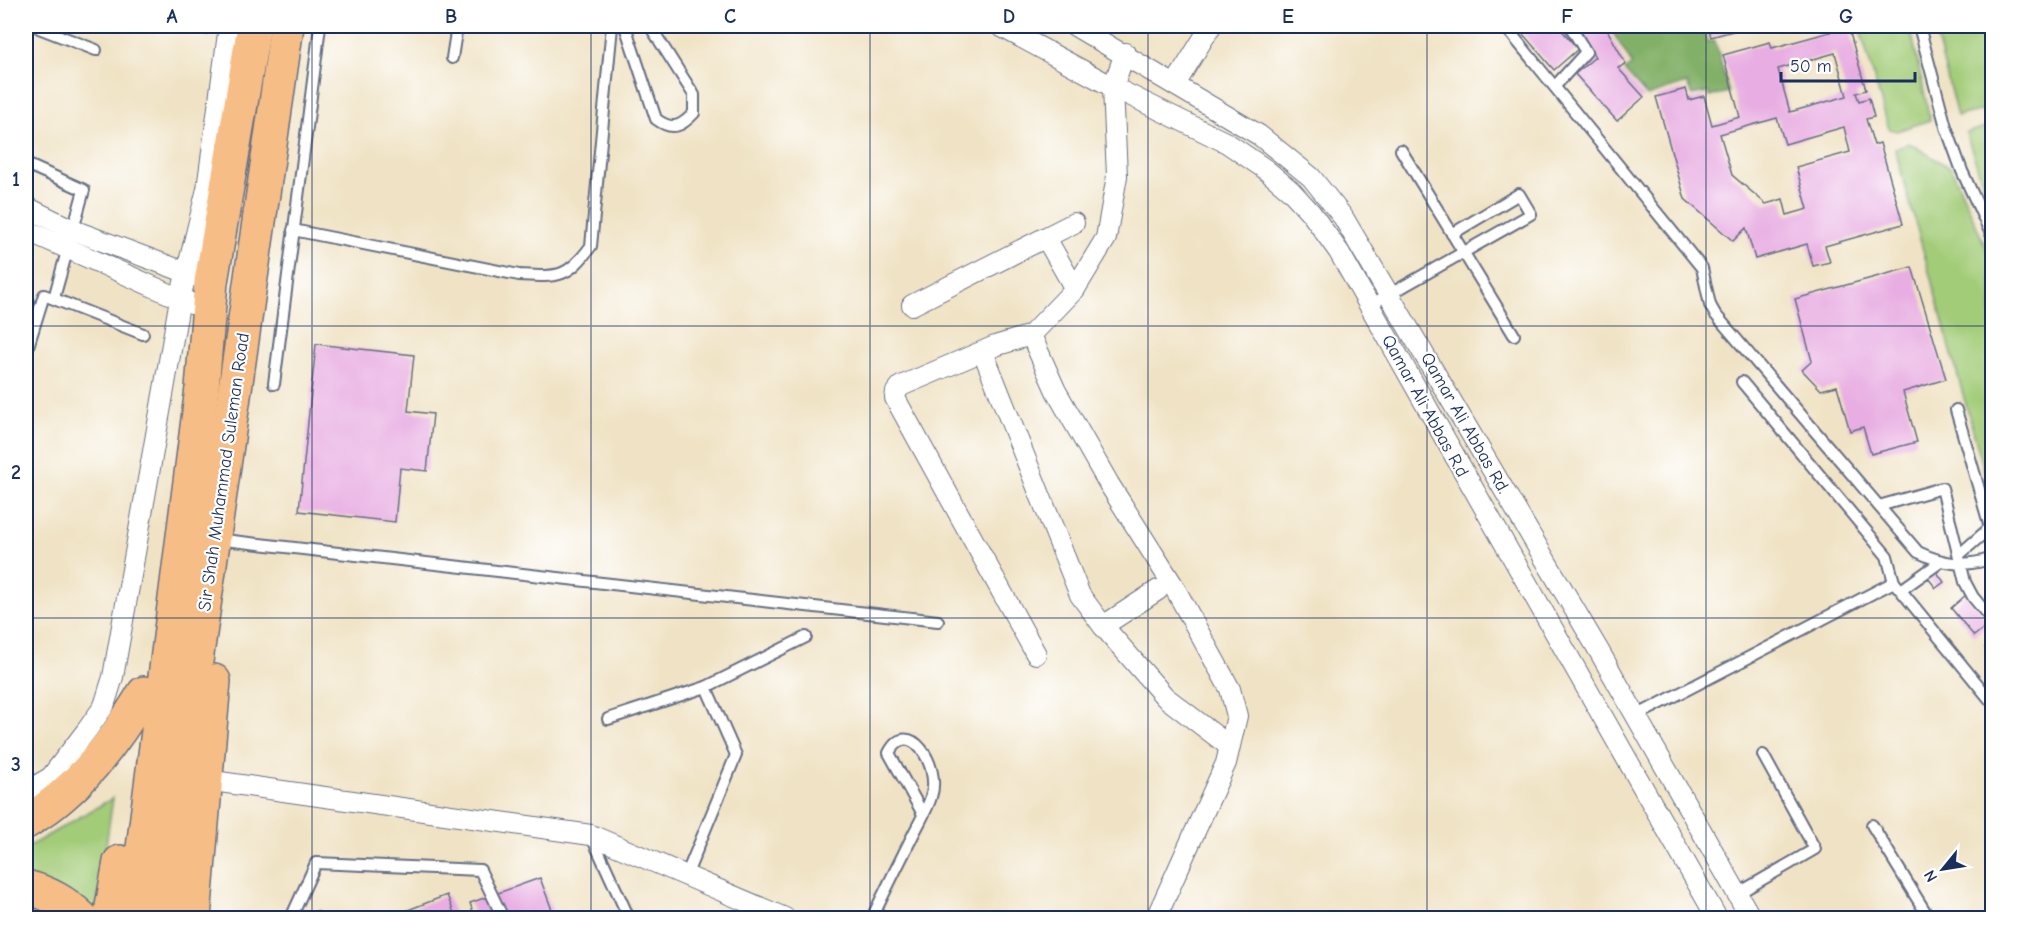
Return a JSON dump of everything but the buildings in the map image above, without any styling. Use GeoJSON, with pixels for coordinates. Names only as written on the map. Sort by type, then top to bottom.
{"type":"FeatureCollection","features":[{"type":"Feature","properties":{"kind":"highway","name":"Sir Shah Muhammad Suleman Road"},"geometry":{"type":"LineString","coordinates":[[134,918],[202,388],[196,291],[254,26]]}},
{"type":"Feature","properties":{"kind":"highway","name":"Sir Shah Muhammad Suleman Road"},"geometry":{"type":"LineString","coordinates":[[162,918],[174,818],[287,26]]}},
{"type":"Feature","properties":{"kind":"highway"},"geometry":{"type":"LineString","coordinates":[[110,918],[171,499],[202,388]]}},
{"type":"Feature","properties":{"kind":"highway"},"geometry":{"type":"LineString","coordinates":[[194,918],[234,404]]}},
{"type":"Feature","properties":{"kind":"highway"},"geometry":{"type":"LineString","coordinates":[[26,822],[71,789],[98,760],[120,732],[144,693]]}},
{"type":"Feature","properties":{"kind":"highway"},"geometry":{"type":"LineString","coordinates":[[26,886],[47,892],[75,911]]}},
{"type":"Feature","properties":{"kind":"street"},"geometry":{"type":"LineString","coordinates":[[26,792],[51,777],[87,730],[104,706],[114,677],[196,291],[229,26]]}},
{"type":"Feature","properties":{"kind":"street","name":"Qamar Ali Abbas R.d"},"geometry":{"type":"LineString","coordinates":[[1000,26],[1113,87],[1227,142],[1265,169],[1311,213],[1339,252],[1718,918]]}},
{"type":"Feature","properties":{"kind":"street","name":"Qamar Ali Abbas Rd."},"geometry":{"type":"LineString","coordinates":[[1075,26],[1176,83],[1258,135],[1311,177],[1343,217],[1390,294],[1751,918]]}},
{"type":"Feature","properties":{"kind":"street"},"geometry":{"type":"LineString","coordinates":[[1176,83],[1211,26]]}},
{"type":"Feature","properties":{"kind":"street"},"geometry":{"type":"LineString","coordinates":[[1036,654],[895,398],[901,386],[1031,335],[1075,289],[1106,238],[1117,176],[1113,87],[1125,53]]}},
{"type":"Feature","properties":{"kind":"street"},"geometry":{"type":"LineString","coordinates":[[26,207],[196,291]]}},
{"type":"Feature","properties":{"kind":"street"},"geometry":{"type":"LineString","coordinates":[[912,305],[1074,223]]}},
{"type":"Feature","properties":{"kind":"street"},"geometry":{"type":"LineString","coordinates":[[26,230],[67,249],[196,291]]}},
{"type":"Feature","properties":{"kind":"street"},"geometry":{"type":"LineString","coordinates":[[1046,238],[1075,289]]}},
{"type":"Feature","properties":{"kind":"street"},"geometry":{"type":"LineString","coordinates":[[1031,335],[1056,391],[1109,484],[1173,585],[1230,689],[1237,716],[1226,763],[1156,918]]}},
{"type":"Feature","properties":{"kind":"street"},"geometry":{"type":"LineString","coordinates":[[983,352],[1080,595],[1102,626],[1165,697],[1230,746]]}},
{"type":"Feature","properties":{"kind":"street"},"geometry":{"type":"LineString","coordinates":[[1102,626],[1158,590]]}},
{"type":"Feature","properties":{"kind":"street"},"geometry":{"type":"LineString","coordinates":[[206,780],[591,835],[785,918]]}},
{"type":"Feature","properties":{"kind":"lane"},"geometry":{"type":"LineString","coordinates":[[274,384],[320,26]]}},
{"type":"Feature","properties":{"kind":"lane"},"geometry":{"type":"LineString","coordinates":[[452,58],[457,26]]}},
{"type":"Feature","properties":{"kind":"lane"},"geometry":{"type":"LineString","coordinates":[[293,230],[519,275],[555,277],[577,266],[591,246],[612,26]]}},
{"type":"Feature","properties":{"kind":"lane"},"geometry":{"type":"LineString","coordinates":[[625,26],[656,119],[672,127],[683,125],[694,113],[694,95],[650,26]]}},
{"type":"Feature","properties":{"kind":"lane"},"geometry":{"type":"LineString","coordinates":[[1505,26],[1556,85],[1702,268],[1710,305],[1715,314],[1918,552],[1939,562]]}},
{"type":"Feature","properties":{"kind":"lane"},"geometry":{"type":"LineString","coordinates":[[1556,85],[1586,52],[1570,26]]}},
{"type":"Feature","properties":{"kind":"lane"},"geometry":{"type":"LineString","coordinates":[[1919,26],[1946,127],[1962,171],[1992,236]]}},
{"type":"Feature","properties":{"kind":"lane"},"geometry":{"type":"LineString","coordinates":[[39,28],[96,50]]}},
{"type":"Feature","properties":{"kind":"lane"},"geometry":{"type":"LineString","coordinates":[[1401,150],[1514,335]]}},
{"type":"Feature","properties":{"kind":"lane"},"geometry":{"type":"LineString","coordinates":[[26,164],[84,190],[54,298]]}},
{"type":"Feature","properties":{"kind":"lane"},"geometry":{"type":"LineString","coordinates":[[1369,306],[1531,214],[1519,194],[1452,234]]}},
{"type":"Feature","properties":{"kind":"lane"},"geometry":{"type":"LineString","coordinates":[[26,353],[44,295],[143,334]]}},
{"type":"Feature","properties":{"kind":"lane"},"geometry":{"type":"LineString","coordinates":[[1742,382],[1887,556],[1898,586],[1992,702]]}},
{"type":"Feature","properties":{"kind":"lane"},"geometry":{"type":"LineString","coordinates":[[1956,410],[1991,527],[1960,559]]}},
{"type":"Feature","properties":{"kind":"lane"},"geometry":{"type":"LineString","coordinates":[[1879,506],[1942,488],[1960,559],[1973,597],[1992,620]]}},
{"type":"Feature","properties":{"kind":"lane"},"geometry":{"type":"LineString","coordinates":[[224,540],[938,621]]}},
{"type":"Feature","properties":{"kind":"lane"},"geometry":{"type":"LineString","coordinates":[[1636,717],[1898,586],[1939,562],[1992,558]]}},
{"type":"Feature","properties":{"kind":"lane"},"geometry":{"type":"LineString","coordinates":[[608,719],[706,687],[806,637]]}},
{"type":"Feature","properties":{"kind":"lane"},"geometry":{"type":"LineString","coordinates":[[686,876],[736,755],[706,687]]}},
{"type":"Feature","properties":{"kind":"lane"},"geometry":{"type":"LineString","coordinates":[[872,918],[923,814],[932,795],[933,768],[927,754],[915,742],[902,741],[892,746],[889,753],[923,814]]}},
{"type":"Feature","properties":{"kind":"lane"},"geometry":{"type":"LineString","coordinates":[[1737,894],[1815,849],[1763,755]]}},
{"type":"Feature","properties":{"kind":"lane"},"geometry":{"type":"LineString","coordinates":[[1872,825],[1929,918]]}},
{"type":"Feature","properties":{"kind":"lane"},"geometry":{"type":"LineString","coordinates":[[591,835],[629,918]]}},
{"type":"Feature","properties":{"kind":"lane"},"geometry":{"type":"LineString","coordinates":[[291,918],[316,863],[480,870],[503,918]]}},
{"type":"Feature","properties":{"kind":"green space"},"geometry":{"type":"Polygon","coordinates":[[[1609,26],[1702,26],[1707,42],[1715,41],[1729,92],[1709,97],[1708,92],[1692,95],[1687,83],[1647,96],[1624,70],[1632,64],[1609,26]]]}},
{"type":"Feature","properties":{"kind":"green space"},"geometry":{"type":"Polygon","coordinates":[[[1859,26],[1910,26],[1930,120],[1897,131],[1889,129],[1859,26]]]}},
{"type":"Feature","properties":{"kind":"green space"},"geometry":{"type":"Polygon","coordinates":[[[1934,26],[1992,26],[1992,108],[1957,116],[1934,26]]]}},
{"type":"Feature","properties":{"kind":"green space"},"geometry":{"type":"Polygon","coordinates":[[[1992,125],[1992,204],[1966,133],[1992,125]]]}},
{"type":"Feature","properties":{"kind":"green space"},"geometry":{"type":"Polygon","coordinates":[[[1909,143],[1952,169],[1992,262],[1992,499],[1895,149],[1909,143]]]}},
{"type":"Feature","properties":{"kind":"green space"},"geometry":{"type":"Polygon","coordinates":[[[113,798],[95,918],[26,918],[26,848],[113,798]]]}}]}
